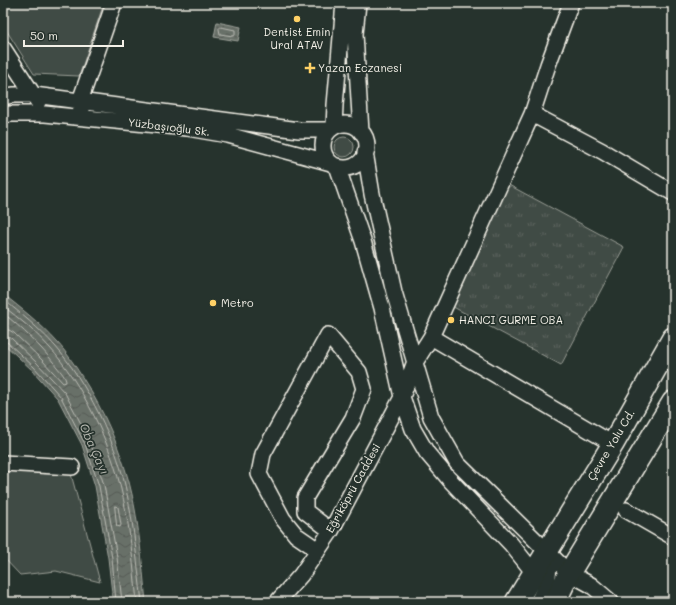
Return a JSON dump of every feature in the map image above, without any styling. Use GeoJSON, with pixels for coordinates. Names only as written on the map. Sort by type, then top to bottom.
{"type":"FeatureCollection","features":[{"type":"Feature","properties":{"kind":"highway","name":"Çevre Yolu Cd."},"geometry":{"type":"LineString","coordinates":[[548,594],[547,552],[613,444],[673,338]]}},
{"type":"Feature","properties":{"kind":"highway"},"geometry":{"type":"LineString","coordinates":[[516,602],[548,594],[569,573],[673,402]]}},
{"type":"Feature","properties":{"kind":"street"},"geometry":{"type":"LineString","coordinates":[[83,117],[80,101],[114,3]]}},
{"type":"Feature","properties":{"kind":"street"},"geometry":{"type":"LineString","coordinates":[[344,3],[332,128],[324,139],[323,144],[325,154],[334,165],[367,256],[382,308],[402,397],[413,429],[427,453],[449,479],[511,544],[548,594]]}},
{"type":"Feature","properties":{"kind":"street"},"geometry":{"type":"LineString","coordinates":[[358,3],[355,34],[361,132]]}},
{"type":"Feature","properties":{"kind":"street","name":"Eğriköprü Caddesi"},"geometry":{"type":"LineString","coordinates":[[277,602],[301,575],[330,531],[402,397],[414,364],[431,337],[532,114],[571,3]]}},
{"type":"Feature","properties":{"kind":"street"},"geometry":{"type":"LineString","coordinates":[[3,48],[45,114]]}},
{"type":"Feature","properties":{"kind":"street","name":"Yüzbaşıoğlu Sk."},"geometry":{"type":"LineString","coordinates":[[3,97],[13,95],[34,95],[299,130],[332,128]]}},
{"type":"Feature","properties":{"kind":"street","name":"Yüzbaşıoğlu Sk."},"geometry":{"type":"LineString","coordinates":[[3,115],[45,114],[187,128],[228,135],[334,165]]}},
{"type":"Feature","properties":{"kind":"street"},"geometry":{"type":"LineString","coordinates":[[532,114],[673,193]]}},
{"type":"Feature","properties":{"kind":"street"},"geometry":{"type":"LineString","coordinates":[[332,128],[342,124],[349,124],[356,127],[365,138],[372,194],[394,292],[414,364],[431,417],[457,464],[569,573],[591,585],[611,602]]}},
{"type":"Feature","properties":{"kind":"street"},"geometry":{"type":"LineString","coordinates":[[334,165],[344,168],[358,164],[366,152]]}},
{"type":"Feature","properties":{"kind":"street"},"geometry":{"type":"LineString","coordinates":[[316,552],[312,546],[296,535],[283,519],[260,474],[263,454],[328,335],[359,372],[364,389],[352,418],[304,498],[305,511],[330,531]]}},
{"type":"Feature","properties":{"kind":"street"},"geometry":{"type":"LineString","coordinates":[[431,337],[613,444]]}},
{"type":"Feature","properties":{"kind":"street"},"geometry":{"type":"LineString","coordinates":[[3,463],[72,466]]}},
{"type":"Feature","properties":{"kind":"street"},"geometry":{"type":"LineString","coordinates":[[626,510],[673,537]]}},
{"type":"Feature","properties":{"kind":"green space"},"geometry":{"type":"Polygon","coordinates":[[[3,3],[104,3],[79,76],[34,74],[3,25],[3,3]]]}},
{"type":"Feature","properties":{"kind":"green space"},"geometry":{"type":"Polygon","coordinates":[[[344,137],[351,140],[354,147],[351,154],[344,157],[337,154],[334,147],[337,140],[344,137]]]}},
{"type":"Feature","properties":{"kind":"green space"},"geometry":{"type":"Polygon","coordinates":[[[507,184],[624,247],[561,365],[444,302],[507,184]]]}},
{"type":"Feature","properties":{"kind":"green space"},"geometry":{"type":"Polygon","coordinates":[[[3,470],[71,474],[100,582],[56,571],[20,575],[3,557],[3,470]]]}},
{"type":"Feature","properties":{"kind":"water"},"geometry":{"type":"Polygon","coordinates":[[[217,22],[241,27],[238,41],[214,37],[217,22]]]}},
{"type":"Feature","properties":{"kind":"water","name":"Oba Çayı"},"geometry":{"type":"Polygon","coordinates":[[[3,294],[38,323],[61,347],[81,375],[104,416],[121,455],[129,482],[140,542],[146,602],[113,602],[108,558],[95,486],[82,445],[58,399],[32,370],[3,343],[3,294]]]}},
{"type":"Feature","properties":{"kind":"place","name":"Dentist Emin Ural ATAV"},"geometry":{"type":"Point","coordinates":[297,19]}},
{"type":"Feature","properties":{"kind":"place","name":"Yazan Eczanesi"},"geometry":{"type":"Point","coordinates":[310,68]}},
{"type":"Feature","properties":{"kind":"place","name":"Metro"},"geometry":{"type":"Point","coordinates":[213,303]}},
{"type":"Feature","properties":{"kind":"place","name":"HANCI GURME OBA"},"geometry":{"type":"Point","coordinates":[451,320]}}]}
